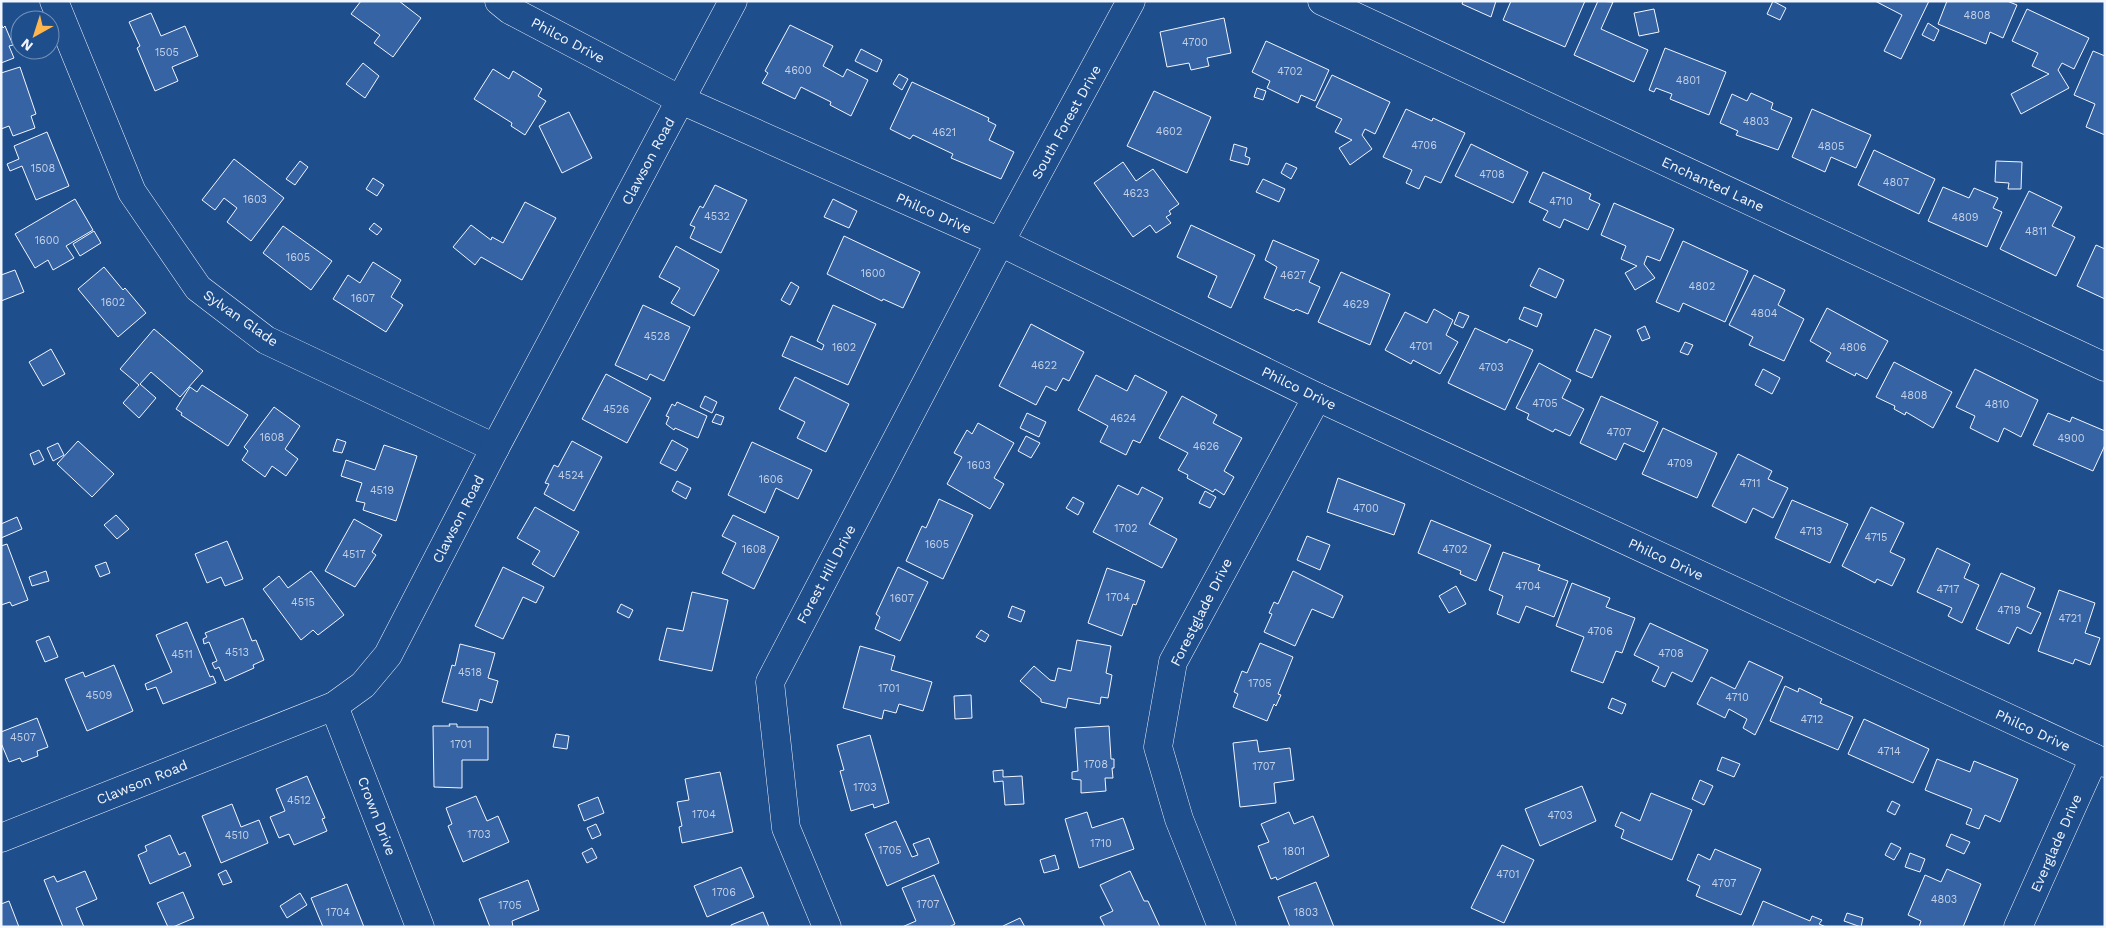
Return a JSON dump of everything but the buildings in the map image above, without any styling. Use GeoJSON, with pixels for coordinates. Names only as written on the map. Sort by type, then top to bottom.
{"type":"FeatureCollection","features":[{"type":"Feature","properties":{"kind":"street","name":"Sylvan Glade"},"geometry":{"type":"LineString","coordinates":[[54,1],[132,192],[198,288],[266,340],[495,448]]}},
{"type":"Feature","properties":{"kind":"street","name":"Philco Drive"},"geometry":{"type":"LineString","coordinates":[[499,1],[510,10],[681,100],[1000,242],[1317,397],[2099,761]]}},
{"type":"Feature","properties":{"kind":"street","name":"Clawson Road"},"geometry":{"type":"LineString","coordinates":[[1,838],[334,706],[363,685],[388,655],[495,448],[733,1]]}},
{"type":"Feature","properties":{"kind":"street","name":"South Forest Drive"},"geometry":{"type":"LineString","coordinates":[[1000,242],[1132,1]]}},
{"type":"Feature","properties":{"kind":"street","name":"Enchanted Lane"},"geometry":{"type":"LineString","coordinates":[[1322,1],[2105,367]]}},
{"type":"Feature","properties":{"kind":"street","name":"Forest Hill Drive"},"geometry":{"type":"LineString","coordinates":[[827,927],[786,828],[770,682],[1000,242]]}},
{"type":"Feature","properties":{"kind":"street","name":"Forestglade Drive"},"geometry":{"type":"LineString","coordinates":[[1222,927],[1179,818],[1158,747],[1173,662],[1317,397]]}},
{"type":"Feature","properties":{"kind":"street","name":"Crown Drive"},"geometry":{"type":"LineString","coordinates":[[334,706],[420,927]]}},
{"type":"Feature","properties":{"kind":"street","name":"Everglade Drive"},"geometry":{"type":"LineString","coordinates":[[2018,927],[2099,761]]}}]}
